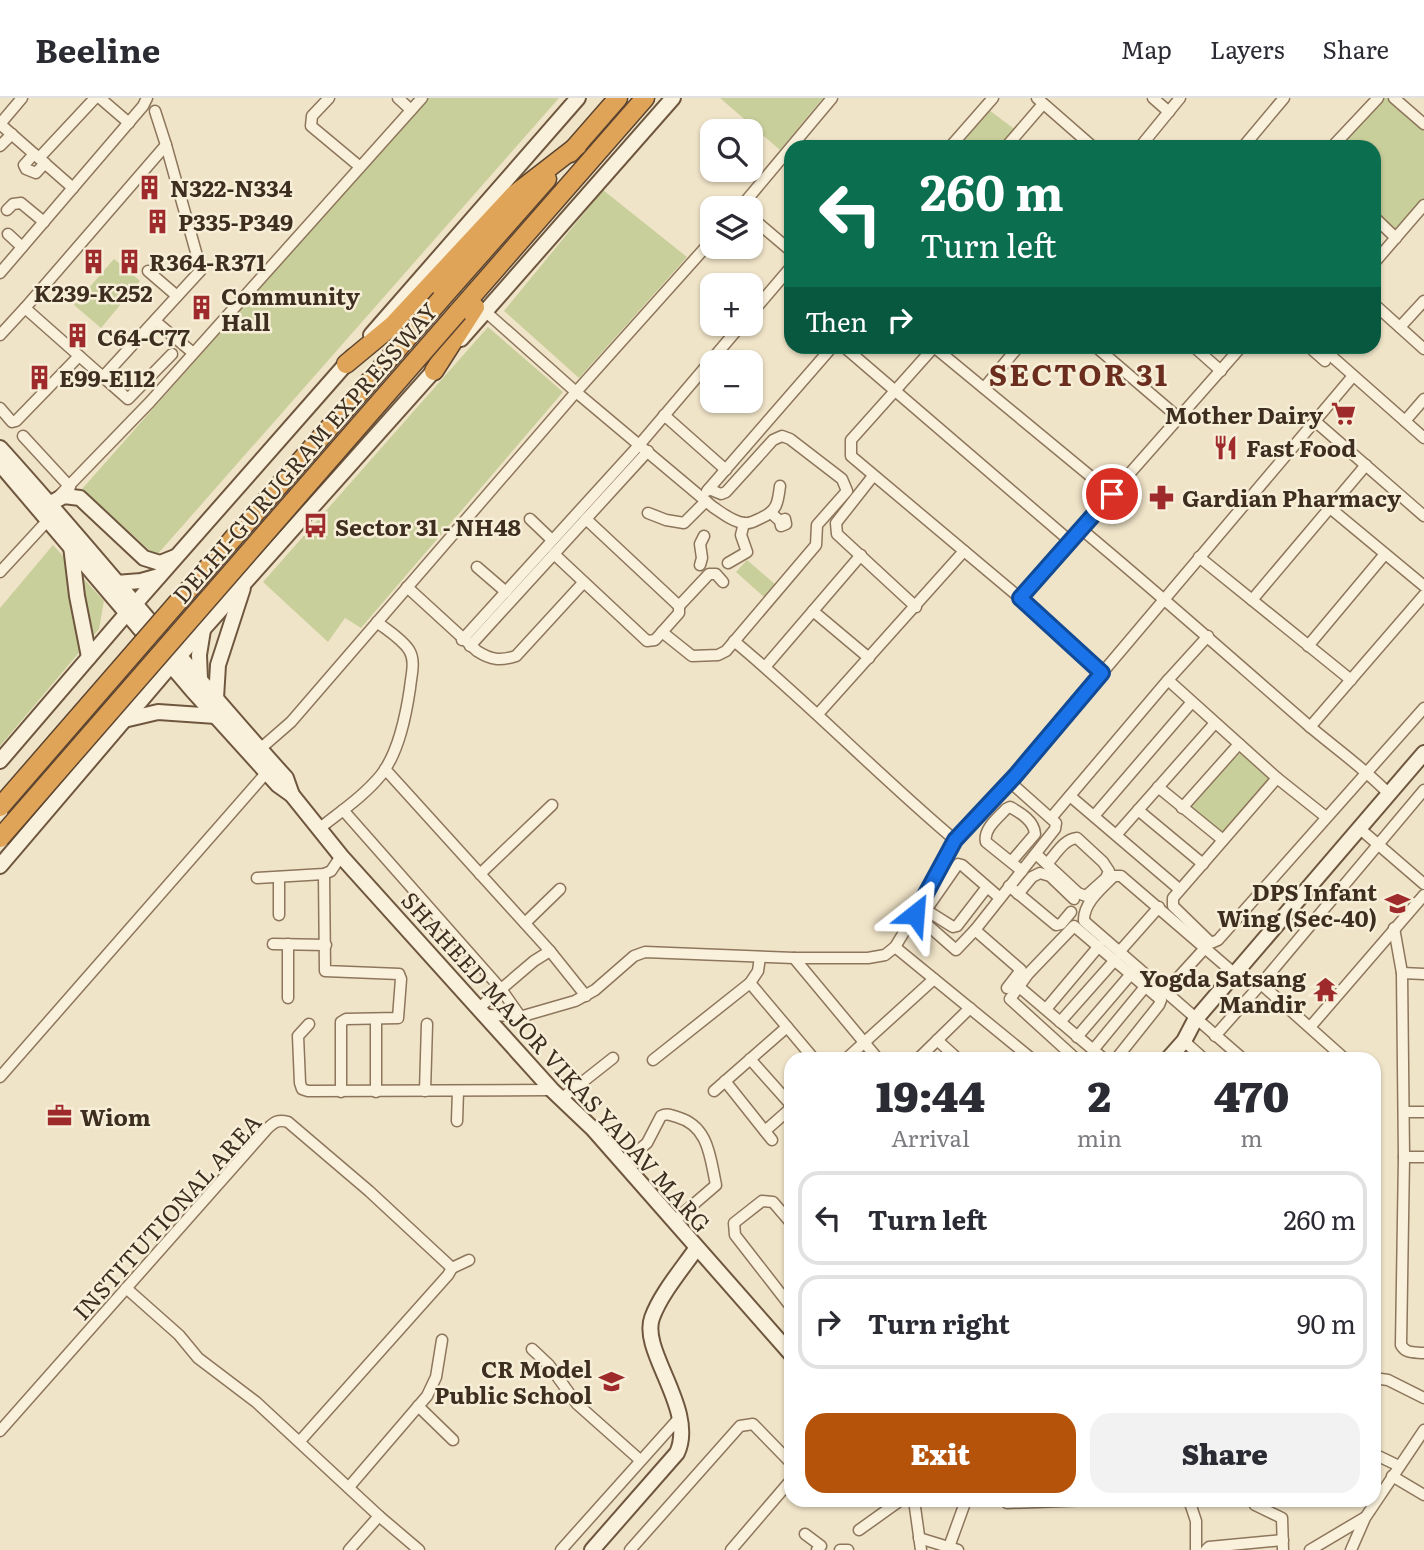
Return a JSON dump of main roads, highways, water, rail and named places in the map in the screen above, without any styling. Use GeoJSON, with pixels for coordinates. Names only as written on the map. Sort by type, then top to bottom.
{"type":"FeatureCollection","features":[{"type":"Feature","properties":{"kind":"highway","name":"DELHI-GURUGRAM EXPRESSWAY"},"geometry":{"type":"LineString","coordinates":[[0,807],[618,98]]}},
{"type":"Feature","properties":{"kind":"highway","name":"DELHI-GURUGRAM EXPRESSWAY"},"geometry":{"type":"LineString","coordinates":[[0,838],[645,98]]}},
{"type":"Feature","properties":{"kind":"highway"},"geometry":{"type":"LineString","coordinates":[[346,364],[393,325],[515,194],[577,146]]}},
{"type":"Feature","properties":{"kind":"highway"},"geometry":{"type":"LineString","coordinates":[[434,370],[463,322],[483,297],[501,261]]}},
{"type":"Feature","properties":{"kind":"main road"},"geometry":{"type":"LineString","coordinates":[[0,761],[578,98]]}},
{"type":"Feature","properties":{"kind":"main road"},"geometry":{"type":"LineString","coordinates":[[0,866],[123,720],[673,98]]}},
{"type":"Feature","properties":{"kind":"main road","name":"SHAHEED MAJOR VIKAS YADAV MARG"},"geometry":{"type":"LineString","coordinates":[[0,448],[51,503],[130,609],[194,682],[216,716],[292,795],[341,856],[557,1094],[593,1129],[784,1346]]}},
{"type":"Feature","properties":{"kind":"main road","name":"SHAHEED MAJOR VIKAS YADAV MARG"},"geometry":{"type":"LineString","coordinates":[[0,464],[71,545],[113,587]]}},
{"type":"Feature","properties":{"kind":"main road"},"geometry":{"type":"LineString","coordinates":[[51,503],[64,496],[80,499],[144,558],[160,563],[176,557]]}},
{"type":"Feature","properties":{"kind":"main road"},"geometry":{"type":"LineString","coordinates":[[71,545],[77,596],[89,657]]}},
{"type":"Feature","properties":{"kind":"main road"},"geometry":{"type":"LineString","coordinates":[[111,631],[115,610],[113,587],[160,575]]}},
{"type":"Feature","properties":{"kind":"main road"},"geometry":{"type":"LineString","coordinates":[[216,698],[218,665],[244,583]]}},
{"type":"Feature","properties":{"kind":"main road"},"geometry":{"type":"LineString","coordinates":[[152,687],[170,682],[194,682],[203,629]]}},
{"type":"Feature","properties":{"kind":"main road","name":"SHAHEED MAJOR VIKAS YADAV MARG"},"geometry":{"type":"LineString","coordinates":[[194,682],[216,698],[286,778],[292,795]]}},
{"type":"Feature","properties":{"kind":"main road"},"geometry":{"type":"LineString","coordinates":[[123,720],[158,712],[216,716]]}},
{"type":"Feature","properties":{"kind":"main road"},"geometry":{"type":"LineString","coordinates":[[1174,1052],[1184,1041],[1195,1020],[1424,753]]}},
{"type":"Feature","properties":{"kind":"main road"},"geometry":{"type":"LineString","coordinates":[[592,1550],[677,1453],[682,1442],[680,1417],[650,1325],[658,1306],[696,1249]]}},
{"type":"Feature","properties":{"kind":"place","name":"N322-N334"},"geometry":{"type":"Point","coordinates":[150,187]}},
{"type":"Feature","properties":{"kind":"place","name":"P335-P349"},"geometry":{"type":"Point","coordinates":[158,221]}},
{"type":"Feature","properties":{"kind":"place","name":"R364-R371"},"geometry":{"type":"Point","coordinates":[129,261]}},
{"type":"Feature","properties":{"kind":"place","name":"K239-K252"},"geometry":{"type":"Point","coordinates":[93,262]}},
{"type":"Feature","properties":{"kind":"place","name":"Community Hall"},"geometry":{"type":"Point","coordinates":[201,308]}},
{"type":"Feature","properties":{"kind":"place","name":"C64-C77"},"geometry":{"type":"Point","coordinates":[77,336]}},
{"type":"Feature","properties":{"kind":"place","name":"E99-E112"},"geometry":{"type":"Point","coordinates":[39,377]}},
{"type":"Feature","properties":{"kind":"place","name":"Mother Dairy"},"geometry":{"type":"Point","coordinates":[1343,414]}},
{"type":"Feature","properties":{"kind":"place","name":"Fast Food"},"geometry":{"type":"Point","coordinates":[1226,447]}},
{"type":"Feature","properties":{"kind":"place","name":"Gardian Pharmacy"},"geometry":{"type":"Point","coordinates":[1162,497]}},
{"type":"Feature","properties":{"kind":"place","name":"Sector 31 - NH48"},"geometry":{"type":"Point","coordinates":[315,526]}},
{"type":"Feature","properties":{"kind":"place","name":"DPS Infant Wing (Sec-40)"},"geometry":{"type":"Point","coordinates":[1397,904]}},
{"type":"Feature","properties":{"kind":"place","name":"Yogda Satsang Mandir"},"geometry":{"type":"Point","coordinates":[1326,990]}},
{"type":"Feature","properties":{"kind":"place","name":"Wiom"},"geometry":{"type":"Point","coordinates":[60,1116]}},
{"type":"Feature","properties":{"kind":"place","name":"CR Model Public School"},"geometry":{"type":"Point","coordinates":[612,1381]}},
{"type":"Feature","properties":{"kind":"district","name":"SECTOR 31"},"geometry":{"type":"Point","coordinates":[1079,373]}}]}
